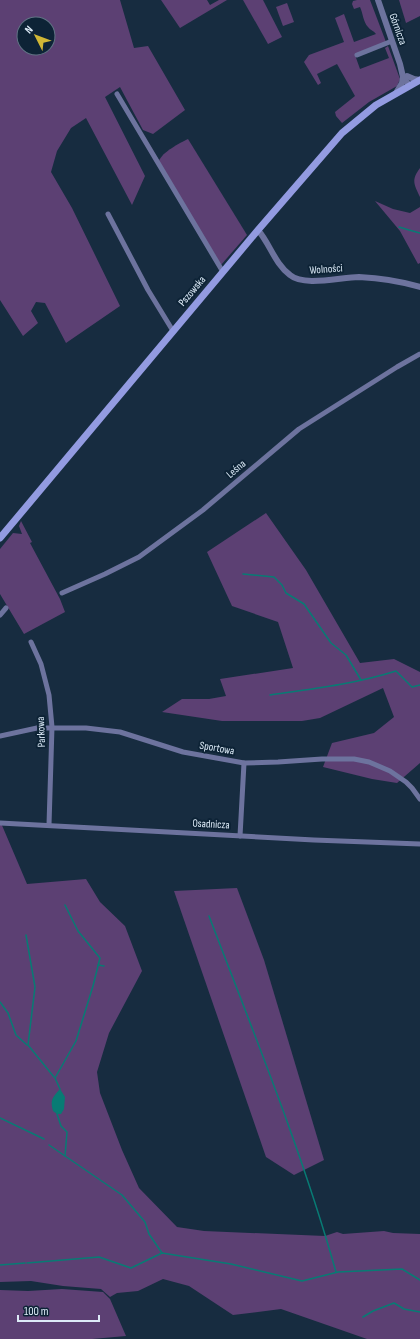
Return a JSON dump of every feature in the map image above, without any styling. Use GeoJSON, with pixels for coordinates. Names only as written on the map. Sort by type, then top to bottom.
{"type":"FeatureCollection","features":[{"type":"Feature","properties":{"kind":"main road","name":"Pszowska"},"geometry":{"type":"LineString","coordinates":[[0,538],[258,230],[342,133],[376,104],[420,80]]}},
{"type":"Feature","properties":{"kind":"street","name":"Górnicza"},"geometry":{"type":"LineString","coordinates":[[378,0],[409,86]]}},
{"type":"Feature","properties":{"kind":"street"},"geometry":{"type":"LineString","coordinates":[[357,55],[392,41]]}},
{"type":"Feature","properties":{"kind":"street"},"geometry":{"type":"LineString","coordinates":[[396,93],[405,76],[420,80]]}},
{"type":"Feature","properties":{"kind":"street"},"geometry":{"type":"LineString","coordinates":[[117,94],[223,272]]}},
{"type":"Feature","properties":{"kind":"street"},"geometry":{"type":"LineString","coordinates":[[108,214],[148,290],[173,331]]}},
{"type":"Feature","properties":{"kind":"street","name":"Wolności"},"geometry":{"type":"LineString","coordinates":[[258,230],[283,269],[298,280],[311,281],[344,277],[361,277],[397,280],[420,287]]}},
{"type":"Feature","properties":{"kind":"street","name":"Leśna"},"geometry":{"type":"LineString","coordinates":[[62,593],[105,574],[138,556],[203,510],[299,429],[420,354]]}},
{"type":"Feature","properties":{"kind":"street"},"geometry":{"type":"LineString","coordinates":[[0,615],[6,608]]}},
{"type":"Feature","properties":{"kind":"street","name":"Parkowa"},"geometry":{"type":"LineString","coordinates":[[31,642],[41,664],[46,682],[52,727],[50,825]]}},
{"type":"Feature","properties":{"kind":"street","name":"Sportowa"},"geometry":{"type":"LineString","coordinates":[[0,736],[37,728],[86,728],[120,732],[183,752],[244,762],[354,759],[369,762],[402,778],[420,799]]}},
{"type":"Feature","properties":{"kind":"street"},"geometry":{"type":"LineString","coordinates":[[240,836],[244,762]]}},
{"type":"Feature","properties":{"kind":"street","name":"Osadnicza"},"geometry":{"type":"LineString","coordinates":[[0,823],[314,840],[420,844]]}},
{"type":"Feature","properties":{"kind":"shaded area"},"geometry":{"type":"Polygon","coordinates":[[[0,0],[120,0],[134,48],[148,46],[185,110],[153,134],[143,130],[120,87],[105,97],[145,176],[132,205],[86,118],[71,128],[57,151],[51,172],[72,208],[120,306],[66,343],[45,303],[36,302],[31,311],[38,323],[23,336],[0,300],[0,0]]]}},
{"type":"Feature","properties":{"kind":"shaded area"},"geometry":{"type":"Polygon","coordinates":[[[161,0],[207,0],[210,5],[219,0],[227,0],[180,28],[161,0]]]}},
{"type":"Feature","properties":{"kind":"shaded area"},"geometry":{"type":"Polygon","coordinates":[[[243,0],[263,0],[282,37],[268,44],[243,0]]]}},
{"type":"Feature","properties":{"kind":"shaded area"},"geometry":{"type":"Polygon","coordinates":[[[370,0],[386,42],[355,55],[360,69],[389,58],[385,48],[388,46],[400,79],[397,86],[369,102],[342,123],[336,116],[335,112],[355,96],[337,64],[317,74],[321,83],[318,85],[304,62],[309,55],[344,42],[335,18],[344,14],[354,42],[376,34],[366,25],[360,7],[354,9],[352,4],[353,1],[370,0]]]}},
{"type":"Feature","properties":{"kind":"shaded area"},"geometry":{"type":"Polygon","coordinates":[[[399,0],[420,0],[420,16],[406,23],[399,0]]]}},
{"type":"Feature","properties":{"kind":"shaded area"},"geometry":{"type":"Polygon","coordinates":[[[287,3],[294,22],[283,26],[276,7],[287,3]]]}},
{"type":"Feature","properties":{"kind":"shaded area"},"geometry":{"type":"Polygon","coordinates":[[[188,139],[247,235],[221,265],[159,161],[167,151],[188,139]]]}},
{"type":"Feature","properties":{"kind":"shaded area"},"geometry":{"type":"Polygon","coordinates":[[[420,168],[420,197],[416,189],[414,179],[420,168]]]}},
{"type":"Feature","properties":{"kind":"shaded area"},"geometry":{"type":"Polygon","coordinates":[[[375,201],[393,209],[410,213],[420,207],[420,263],[418,264],[400,231],[375,201]]]}},
{"type":"Feature","properties":{"kind":"shaded area"},"geometry":{"type":"Polygon","coordinates":[[[266,513],[306,570],[360,663],[394,659],[420,672],[420,763],[397,783],[372,779],[323,767],[332,743],[374,733],[394,717],[383,688],[320,718],[302,721],[222,721],[162,712],[182,699],[209,699],[226,696],[220,679],[293,668],[278,622],[232,606],[207,552],[266,513]]]}},
{"type":"Feature","properties":{"kind":"shaded area"},"geometry":{"type":"Polygon","coordinates":[[[21,521],[32,542],[30,543],[60,599],[65,612],[24,634],[0,594],[0,549],[13,533],[22,534],[19,526],[21,521]]]}},
{"type":"Feature","properties":{"kind":"shaded area"},"geometry":{"type":"Polygon","coordinates":[[[0,823],[27,884],[86,879],[100,902],[125,926],[142,971],[109,1033],[97,1072],[100,1093],[122,1150],[139,1188],[177,1227],[204,1231],[325,1236],[337,1232],[343,1234],[384,1231],[393,1233],[420,1234],[420,1339],[367,1339],[281,1309],[233,1315],[189,1286],[163,1279],[138,1291],[117,1293],[110,1297],[101,1289],[63,1286],[31,1281],[0,1282],[0,823]]]}},
{"type":"Feature","properties":{"kind":"shaded area"},"geometry":{"type":"Polygon","coordinates":[[[237,888],[264,960],[324,1160],[294,1175],[266,1157],[174,891],[237,888]]]}},
{"type":"Feature","properties":{"kind":"shaded area"},"geometry":{"type":"Polygon","coordinates":[[[60,1089],[65,1097],[64,1109],[61,1114],[57,1114],[53,1111],[52,1102],[53,1097],[60,1089]]]}},
{"type":"Feature","properties":{"kind":"shaded area"},"geometry":{"type":"Polygon","coordinates":[[[62,1289],[103,1292],[110,1299],[126,1336],[92,1339],[0,1339],[0,1290],[28,1291],[62,1289]]]}},
{"type":"Feature","properties":{"kind":"waterway"},"geometry":{"type":"LineString","coordinates":[[399,227],[420,233]]}},
{"type":"Feature","properties":{"kind":"waterway"},"geometry":{"type":"LineString","coordinates":[[243,574],[274,577],[282,585],[286,593],[304,604],[331,643],[346,655],[361,680]]}},
{"type":"Feature","properties":{"kind":"waterway"},"geometry":{"type":"LineString","coordinates":[[270,695],[349,683],[396,671],[412,687],[420,685]]}},
{"type":"Feature","properties":{"kind":"waterway"},"geometry":{"type":"LineString","coordinates":[[60,1089],[55,1078],[76,1041],[100,958],[78,931],[65,905]]}},
{"type":"Feature","properties":{"kind":"waterway"},"geometry":{"type":"LineString","coordinates":[[209,916],[293,1137],[323,1227],[336,1272]]}},
{"type":"Feature","properties":{"kind":"waterway"},"geometry":{"type":"LineString","coordinates":[[26,935],[35,987],[28,1045],[54,1077]]}},
{"type":"Feature","properties":{"kind":"waterway"},"geometry":{"type":"LineString","coordinates":[[98,965],[104,966]]}},
{"type":"Feature","properties":{"kind":"waterway"},"geometry":{"type":"LineString","coordinates":[[0,1002],[8,1013],[16,1035],[27,1045]]}},
{"type":"Feature","properties":{"kind":"waterway"},"geometry":{"type":"LineString","coordinates":[[57,1114],[61,1126],[67,1132],[65,1156]]}},
{"type":"Feature","properties":{"kind":"waterway"},"geometry":{"type":"LineString","coordinates":[[0,1118],[44,1139]]}},
{"type":"Feature","properties":{"kind":"waterway"},"geometry":{"type":"LineString","coordinates":[[49,1145],[122,1195],[145,1222],[149,1234],[162,1253]]}},
{"type":"Feature","properties":{"kind":"waterway"},"geometry":{"type":"LineString","coordinates":[[27,1263],[99,1257],[131,1268],[162,1253],[231,1264],[302,1281],[338,1272],[402,1269],[420,1280]]}},
{"type":"Feature","properties":{"kind":"waterway"},"geometry":{"type":"LineString","coordinates":[[0,1265],[25,1263]]}},
{"type":"Feature","properties":{"kind":"waterway"},"geometry":{"type":"LineString","coordinates":[[363,1317],[373,1311],[394,1303],[404,1309],[420,1312]]}}]}
